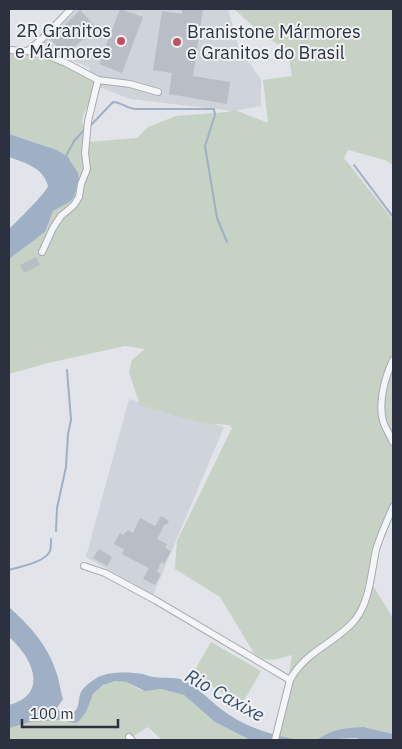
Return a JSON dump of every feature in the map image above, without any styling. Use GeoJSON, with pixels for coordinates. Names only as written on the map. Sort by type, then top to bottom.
{"type":"FeatureCollection","features":[{"type":"Feature","properties":{"kind":"street"},"geometry":{"type":"LineString","coordinates":[[28,51],[71,9]]}},
{"type":"Feature","properties":{"kind":"street"},"geometry":{"type":"LineString","coordinates":[[9,50],[28,51],[46,55],[66,62],[98,80],[130,84],[158,92]]}},
{"type":"Feature","properties":{"kind":"street"},"geometry":{"type":"LineString","coordinates":[[42,252],[53,228],[61,216],[74,206],[79,196],[87,169],[85,153],[88,122],[98,80]]}},
{"type":"Feature","properties":{"kind":"street"},"geometry":{"type":"LineString","coordinates":[[393,360],[387,373],[382,407],[384,425],[393,442]]}},
{"type":"Feature","properties":{"kind":"street"},"geometry":{"type":"LineString","coordinates":[[275,740],[290,680],[294,672],[313,652],[338,635],[355,620],[365,599],[376,549],[393,507]]}},
{"type":"Feature","properties":{"kind":"street"},"geometry":{"type":"LineString","coordinates":[[84,566],[105,573],[156,600],[290,680]]}},
{"type":"Feature","properties":{"kind":"shaded area","name":"Branistone Mármores e Granitos do Brasil"},"geometry":{"type":"Polygon","coordinates":[[[78,9],[228,9],[239,49],[261,79],[261,106],[233,111],[130,99],[89,83],[90,68],[38,46],[78,9]]]}},
{"type":"Feature","properties":{"kind":"shaded area"},"geometry":{"type":"Polygon","coordinates":[[[129,399],[224,427],[153,595],[86,557],[129,399]]]}},
{"type":"Feature","properties":{"kind":"green space"},"geometry":{"type":"Polygon","coordinates":[[[234,9],[393,9],[393,165],[385,160],[348,150],[344,158],[393,220],[393,504],[388,512],[370,581],[393,618],[393,734],[356,728],[335,731],[314,741],[298,741],[279,736],[292,655],[268,660],[254,653],[220,597],[175,569],[177,541],[232,428],[229,425],[202,423],[140,405],[129,372],[132,360],[145,349],[125,346],[48,363],[9,374],[9,259],[45,232],[53,211],[61,206],[72,162],[52,148],[9,134],[9,49],[48,56],[104,83],[84,112],[82,121],[88,142],[137,138],[148,127],[176,116],[235,110],[268,123],[263,80],[292,76],[287,49],[265,37],[234,9]]]}},
{"type":"Feature","properties":{"kind":"green space"},"geometry":{"type":"Polygon","coordinates":[[[211,642],[261,671],[242,704],[192,675],[211,642]]]}},
{"type":"Feature","properties":{"kind":"green space"},"geometry":{"type":"Polygon","coordinates":[[[115,681],[126,682],[140,690],[161,689],[184,695],[215,722],[250,740],[162,740],[148,727],[127,740],[9,740],[9,728],[46,720],[69,722],[86,712],[92,696],[99,688],[115,681]]]}},
{"type":"Feature","properties":{"kind":"water"},"geometry":{"type":"Polygon","coordinates":[[[9,134],[57,150],[68,157],[78,173],[79,181],[71,201],[53,211],[45,232],[9,259],[9,229],[48,186],[38,170],[9,157],[9,134]]]}},
{"type":"Feature","properties":{"kind":"water"},"geometry":{"type":"Polygon","coordinates":[[[9,607],[36,635],[52,660],[63,699],[57,708],[60,712],[70,715],[73,713],[77,708],[82,690],[98,677],[115,673],[138,673],[185,681],[239,721],[268,733],[299,740],[250,740],[215,722],[184,695],[161,689],[145,691],[126,682],[115,681],[103,685],[93,694],[86,712],[75,723],[60,720],[30,722],[9,728],[9,705],[22,700],[30,693],[33,684],[33,674],[30,664],[9,637],[9,607]]]}},
{"type":"Feature","properties":{"kind":"water"},"geometry":{"type":"Polygon","coordinates":[[[363,727],[393,734],[393,740],[355,738],[317,740],[328,733],[338,730],[363,727]]]}},
{"type":"Feature","properties":{"kind":"building","name":"2R Granitos e Mármores"},"geometry":{"type":"Polygon","coordinates":[[[120,9],[143,17],[122,73],[99,64],[120,9]]]}},
{"type":"Feature","properties":{"kind":"building","name":"Branistone Mármores e Granitos do Brasil"},"geometry":{"type":"Polygon","coordinates":[[[182,9],[203,9],[193,76],[230,82],[227,104],[169,94],[172,73],[153,70],[162,11],[182,14],[182,9]]]}},
{"type":"Feature","properties":{"kind":"building"},"geometry":{"type":"Polygon","coordinates":[[[80,10],[96,27],[66,55],[50,39],[80,10]]]}},
{"type":"Feature","properties":{"kind":"building"},"geometry":{"type":"Polygon","coordinates":[[[36,257],[40,265],[24,273],[20,265],[36,257]]]}},
{"type":"Feature","properties":{"kind":"building"},"geometry":{"type":"Polygon","coordinates":[[[161,516],[169,521],[165,524],[157,539],[167,544],[165,548],[171,551],[164,564],[161,562],[157,572],[161,574],[155,585],[143,579],[149,568],[122,554],[124,549],[114,544],[120,533],[123,535],[128,530],[133,533],[140,518],[155,526],[161,516]]]}},
{"type":"Feature","properties":{"kind":"building"},"geometry":{"type":"Polygon","coordinates":[[[99,549],[112,557],[107,566],[93,558],[99,549]]]}},
{"type":"Feature","properties":{"kind":"waterway"},"geometry":{"type":"LineString","coordinates":[[91,125],[113,102],[135,109],[214,109],[215,115],[205,146],[217,218],[227,242]]}},
{"type":"Feature","properties":{"kind":"waterway"},"geometry":{"type":"LineString","coordinates":[[65,158],[74,141],[85,129]]}},
{"type":"Feature","properties":{"kind":"waterway"},"geometry":{"type":"LineString","coordinates":[[354,165],[393,217]]}},
{"type":"Feature","properties":{"kind":"waterway"},"geometry":{"type":"LineString","coordinates":[[56,531],[57,508],[66,467],[68,434],[71,420],[67,370]]}},
{"type":"Feature","properties":{"kind":"waterway"},"geometry":{"type":"LineString","coordinates":[[9,570],[32,564],[48,555],[51,539]]}},
{"type":"Feature","properties":{"kind":"place","name":"2R Granitos e Mármores"},"geometry":{"type":"Point","coordinates":[121,41]}},
{"type":"Feature","properties":{"kind":"place","name":"Branistone Mármores e Granitos do Brasil"},"geometry":{"type":"Point","coordinates":[177,42]}},
{"type":"Feature","properties":{"kind":"water label","name":"Rio Caxixe"},"geometry":{"type":"Point","coordinates":[225,695]}}]}
